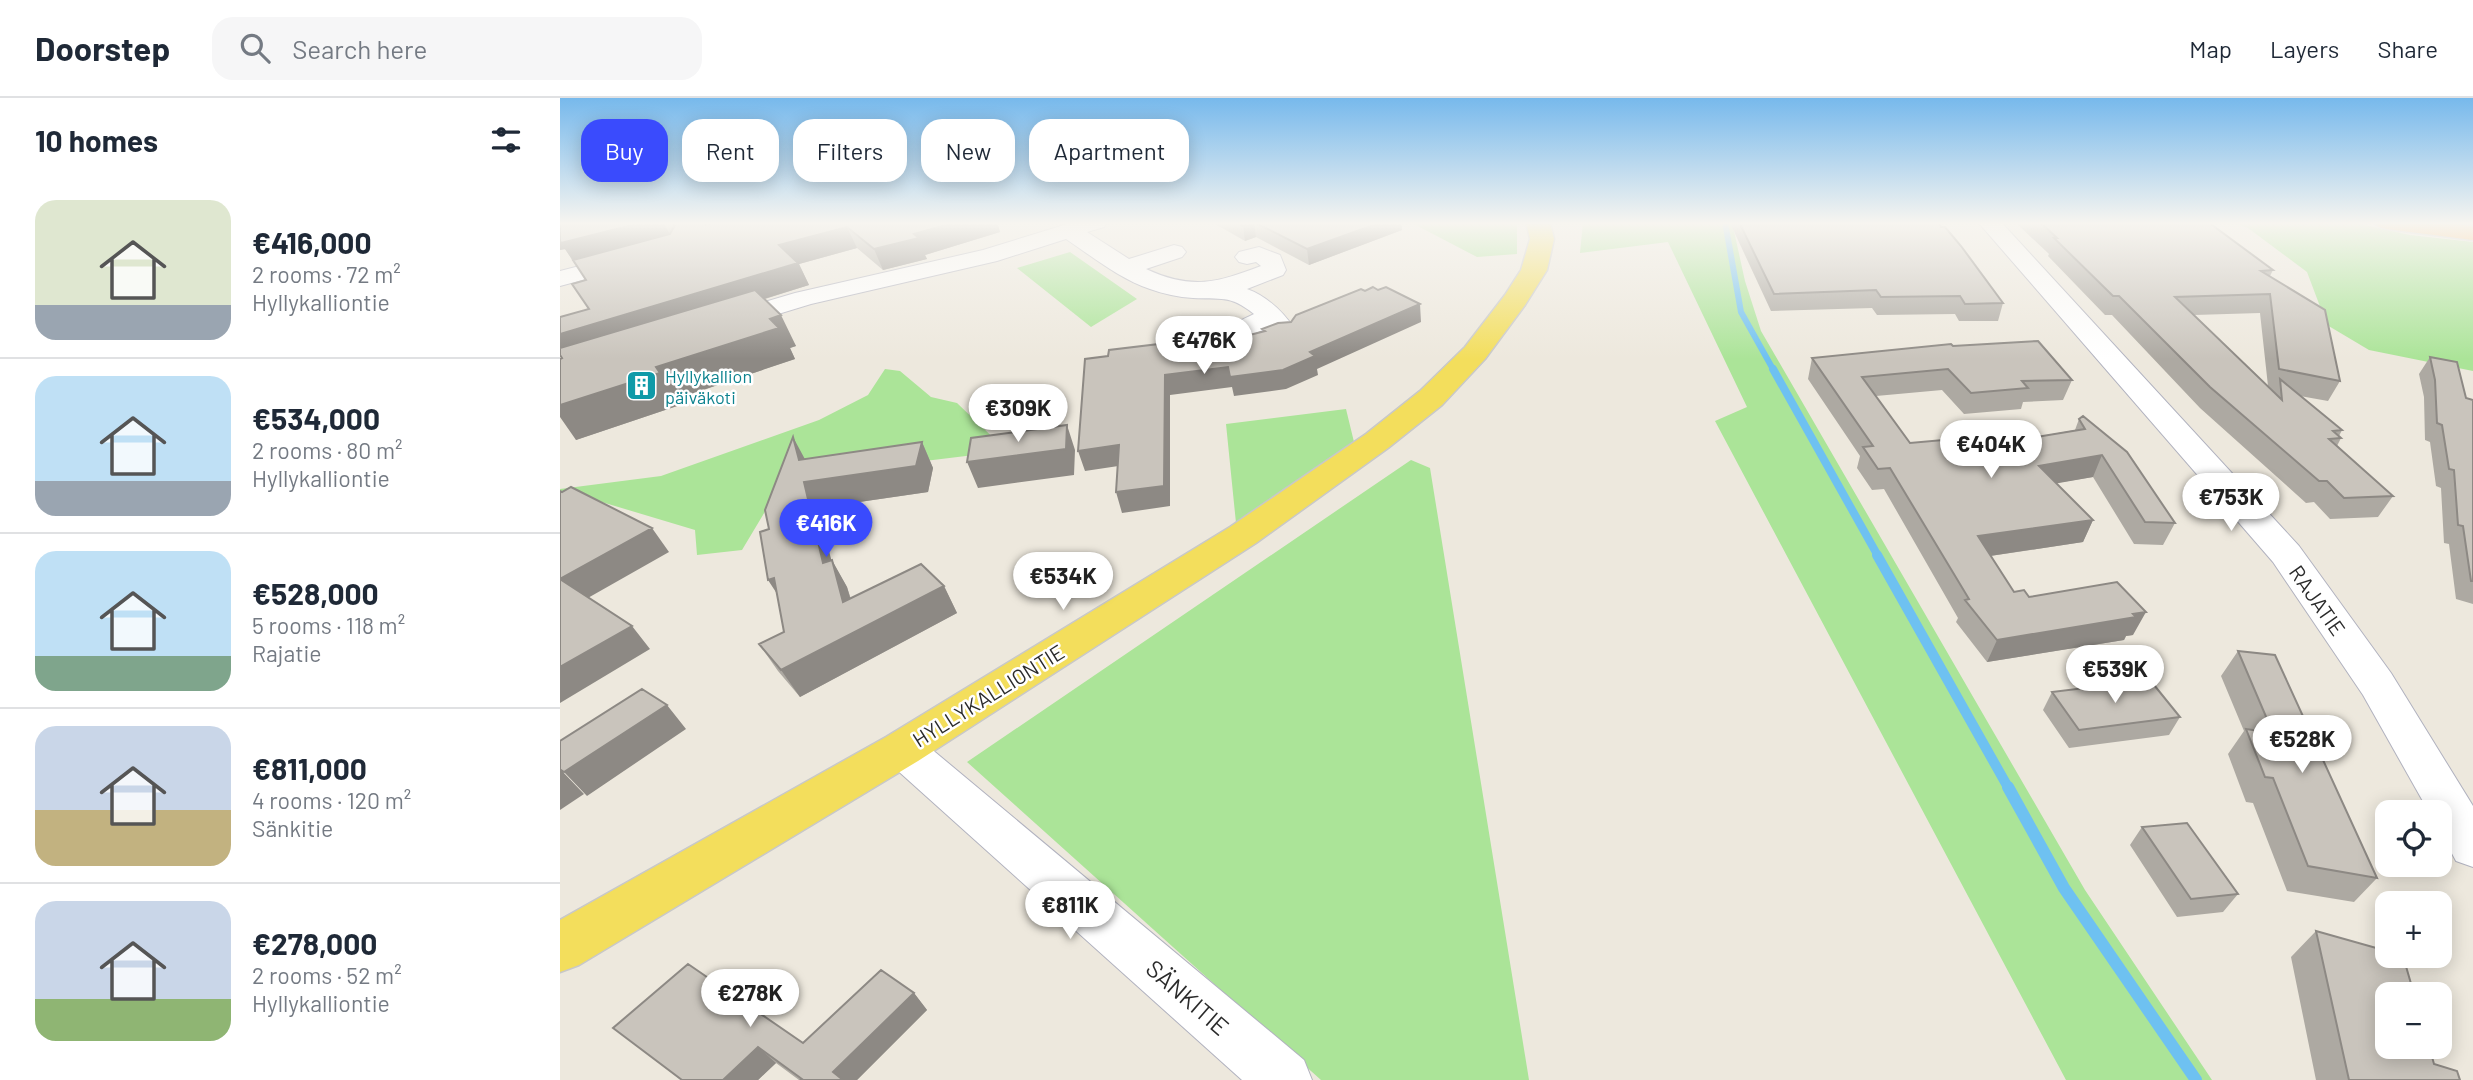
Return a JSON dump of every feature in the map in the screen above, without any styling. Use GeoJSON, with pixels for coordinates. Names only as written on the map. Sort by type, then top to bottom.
{"type":"FeatureCollection","features":[{"type":"Feature","properties":{"kind":"main road","name":"HYLLYKALLIONTIE"},"geometry":{"type":"LineString","coordinates":[[561,946],[902,749],[1243,535],[1377,442],[1432,398],[1475,353],[1516,299],[1535,268]]}},
{"type":"Feature","properties":{"kind":"street"},"geometry":{"type":"LineString","coordinates":[[560,279],[601,268]]}},
{"type":"Feature","properties":{"kind":"street"},"geometry":{"type":"LineString","coordinates":[[701,330],[804,298],[937,268]]}},
{"type":"Feature","properties":{"kind":"street"},"geometry":{"type":"LineString","coordinates":[[1126,268],[1153,283],[1184,290],[1216,289],[1274,270],[1274,268]]}},
{"type":"Feature","properties":{"kind":"street","name":"RAJATIE"},"geometry":{"type":"LineString","coordinates":[[2030,268],[2287,554],[2377,684],[2469,833]]}},
{"type":"Feature","properties":{"kind":"street"},"geometry":{"type":"LineString","coordinates":[[1216,289],[1252,299],[1278,324],[1243,330],[1241,339],[1245,345]]}},
{"type":"Feature","properties":{"kind":"street","name":"SÄNKITIE"},"geometry":{"type":"LineString","coordinates":[[902,749],[1284,1080]]}},
{"type":"Feature","properties":{"kind":"green space"},"geometry":{"type":"Polygon","coordinates":[[[1017,268],[1093,268],[1137,299],[1091,327],[1017,268]]]}},
{"type":"Feature","properties":{"kind":"green space"},"geometry":{"type":"Polygon","coordinates":[[[1680,268],[1742,268],[1761,331],[2085,890],[2212,1080],[2066,1080],[1715,421],[1747,407],[1680,268]]]}},
{"type":"Feature","properties":{"kind":"green space"},"geometry":{"type":"Polygon","coordinates":[[[2301,268],[2473,268],[2473,371],[2369,350],[2327,325],[2307,272],[2301,268]]]}},
{"type":"Feature","properties":{"kind":"green space"},"geometry":{"type":"Polygon","coordinates":[[[885,369],[900,371],[931,397],[957,403],[1007,451],[785,478],[742,550],[697,555],[695,530],[595,500],[560,493],[560,489],[661,476],[819,420],[868,395],[885,369]]]}},
{"type":"Feature","properties":{"kind":"green space"},"geometry":{"type":"Polygon","coordinates":[[[1346,409],[1354,442],[1236,523],[1226,424],[1346,409]]]}},
{"type":"Feature","properties":{"kind":"green space"},"geometry":{"type":"Polygon","coordinates":[[[1411,460],[1430,468],[1529,1080],[1321,1080],[967,762],[1411,460]]]}},
{"type":"Feature","properties":{"kind":"building"},"geometry":{"type":"Polygon","coordinates":[[[578,268],[782,268],[560,334],[560,317],[589,309],[572,284],[586,280],[578,268]]]}},
{"type":"Feature","properties":{"kind":"building"},"geometry":{"type":"Polygon","coordinates":[[[1761,268],[1977,268],[2003,303],[1965,304],[1960,296],[1881,297],[1876,290],[1774,294],[1761,268]]]}},
{"type":"Feature","properties":{"kind":"building"},"geometry":{"type":"Polygon","coordinates":[[[2084,268],[2270,268],[2273,270],[2261,271],[2325,310],[2340,381],[2279,369],[2270,294],[2175,297],[2282,400],[2280,379],[2342,430],[2333,431],[2341,438],[2329,439],[2393,496],[2344,498],[2327,481],[2319,481],[2210,387],[2119,296],[2113,296],[2084,268]]]}},
{"type":"Feature","properties":{"kind":"building"},"geometry":{"type":"Polygon","coordinates":[[[1373,287],[1378,290],[1386,287],[1420,304],[1310,352],[1315,356],[1283,370],[1230,377],[1228,367],[1165,375],[1164,486],[1116,492],[1119,445],[1078,451],[1085,359],[1108,356],[1109,350],[1234,335],[1242,337],[1265,331],[1262,329],[1278,323],[1291,322],[1296,315],[1361,289],[1365,291],[1373,287]]]}},
{"type":"Feature","properties":{"kind":"building"},"geometry":{"type":"Polygon","coordinates":[[[755,290],[781,315],[770,319],[779,328],[656,367],[660,373],[560,405],[560,348],[755,290]]]}},
{"type":"Feature","properties":{"kind":"building"},"geometry":{"type":"Polygon","coordinates":[[[2038,341],[2072,380],[2022,381],[2028,388],[1971,393],[1948,369],[1862,377],[1910,443],[1988,436],[1995,444],[2085,429],[2079,419],[2083,416],[2127,452],[2175,523],[2145,522],[2102,455],[2039,466],[2093,520],[1978,536],[2014,592],[2024,590],[2029,597],[2117,582],[2146,612],[2133,614],[2136,617],[1997,640],[1965,600],[1969,599],[1890,468],[1878,469],[1863,447],[1873,446],[1812,358],[1951,344],[2038,341]]]}},
{"type":"Feature","properties":{"kind":"building"},"geometry":{"type":"Polygon","coordinates":[[[2430,357],[2457,362],[2466,398],[2473,400],[2473,581],[2463,526],[2458,525],[2454,470],[2449,469],[2442,425],[2437,423],[2435,380],[2430,357]]]}},
{"type":"Feature","properties":{"kind":"building"},"geometry":{"type":"Polygon","coordinates":[[[1067,425],[1066,449],[967,462],[971,438],[1067,425]]]}},
{"type":"Feature","properties":{"kind":"building"},"geometry":{"type":"Polygon","coordinates":[[[793,437],[799,460],[922,442],[916,466],[804,482],[823,563],[832,560],[843,602],[921,564],[944,586],[781,670],[759,644],[784,632],[774,578],[768,580],[760,532],[769,529],[765,510],[793,437]]]}},
{"type":"Feature","properties":{"kind":"building"},"geometry":{"type":"Polygon","coordinates":[[[571,487],[652,528],[560,579],[560,491],[571,487]]]}},
{"type":"Feature","properties":{"kind":"building"},"geometry":{"type":"Polygon","coordinates":[[[560,579],[632,626],[560,667],[560,579]]]}},
{"type":"Feature","properties":{"kind":"building"},"geometry":{"type":"Polygon","coordinates":[[[2238,651],[2275,655],[2377,878],[2308,866],[2273,778],[2265,777],[2246,729],[2273,733],[2238,651]]]}},
{"type":"Feature","properties":{"kind":"building"},"geometry":{"type":"Polygon","coordinates":[[[2150,680],[2180,717],[2079,730],[2052,692],[2150,680]]]}},
{"type":"Feature","properties":{"kind":"building"},"geometry":{"type":"Polygon","coordinates":[[[642,689],[667,705],[564,772],[560,771],[560,741],[642,689]]]}},
{"type":"Feature","properties":{"kind":"building"},"geometry":{"type":"Polygon","coordinates":[[[2187,823],[2238,894],[2191,899],[2142,827],[2187,823]]]}},
{"type":"Feature","properties":{"kind":"building"},"geometry":{"type":"Polygon","coordinates":[[[2316,931],[2375,948],[2375,968],[2406,968],[2411,982],[2375,982],[2375,1059],[2433,1059],[2434,1064],[2457,1071],[2460,1080],[2349,1080],[2316,931]]]}},
{"type":"Feature","properties":{"kind":"building"},"geometry":{"type":"Polygon","coordinates":[[[688,964],[803,1043],[881,970],[914,993],[833,1072],[843,1080],[800,1080],[802,1079],[758,1047],[723,1080],[682,1080],[613,1028],[688,964]]]}},
{"type":"Feature","properties":{"kind":"waterway"},"geometry":{"type":"LineString","coordinates":[[1733,268],[1741,312],[1774,371]]}},
{"type":"Feature","properties":{"kind":"waterway"},"geometry":{"type":"LineString","coordinates":[[1773,369],[1878,556]]}},
{"type":"Feature","properties":{"kind":"waterway"},"geometry":{"type":"LineString","coordinates":[[1877,555],[2009,789]]}},
{"type":"Feature","properties":{"kind":"waterway"},"geometry":{"type":"LineString","coordinates":[[2008,787],[2064,888],[2196,1080]]}},
{"type":"Feature","properties":{"kind":"place","name":"Hyllykallion päiväkoti"},"geometry":{"type":"Point","coordinates":[642,386]}}]}
